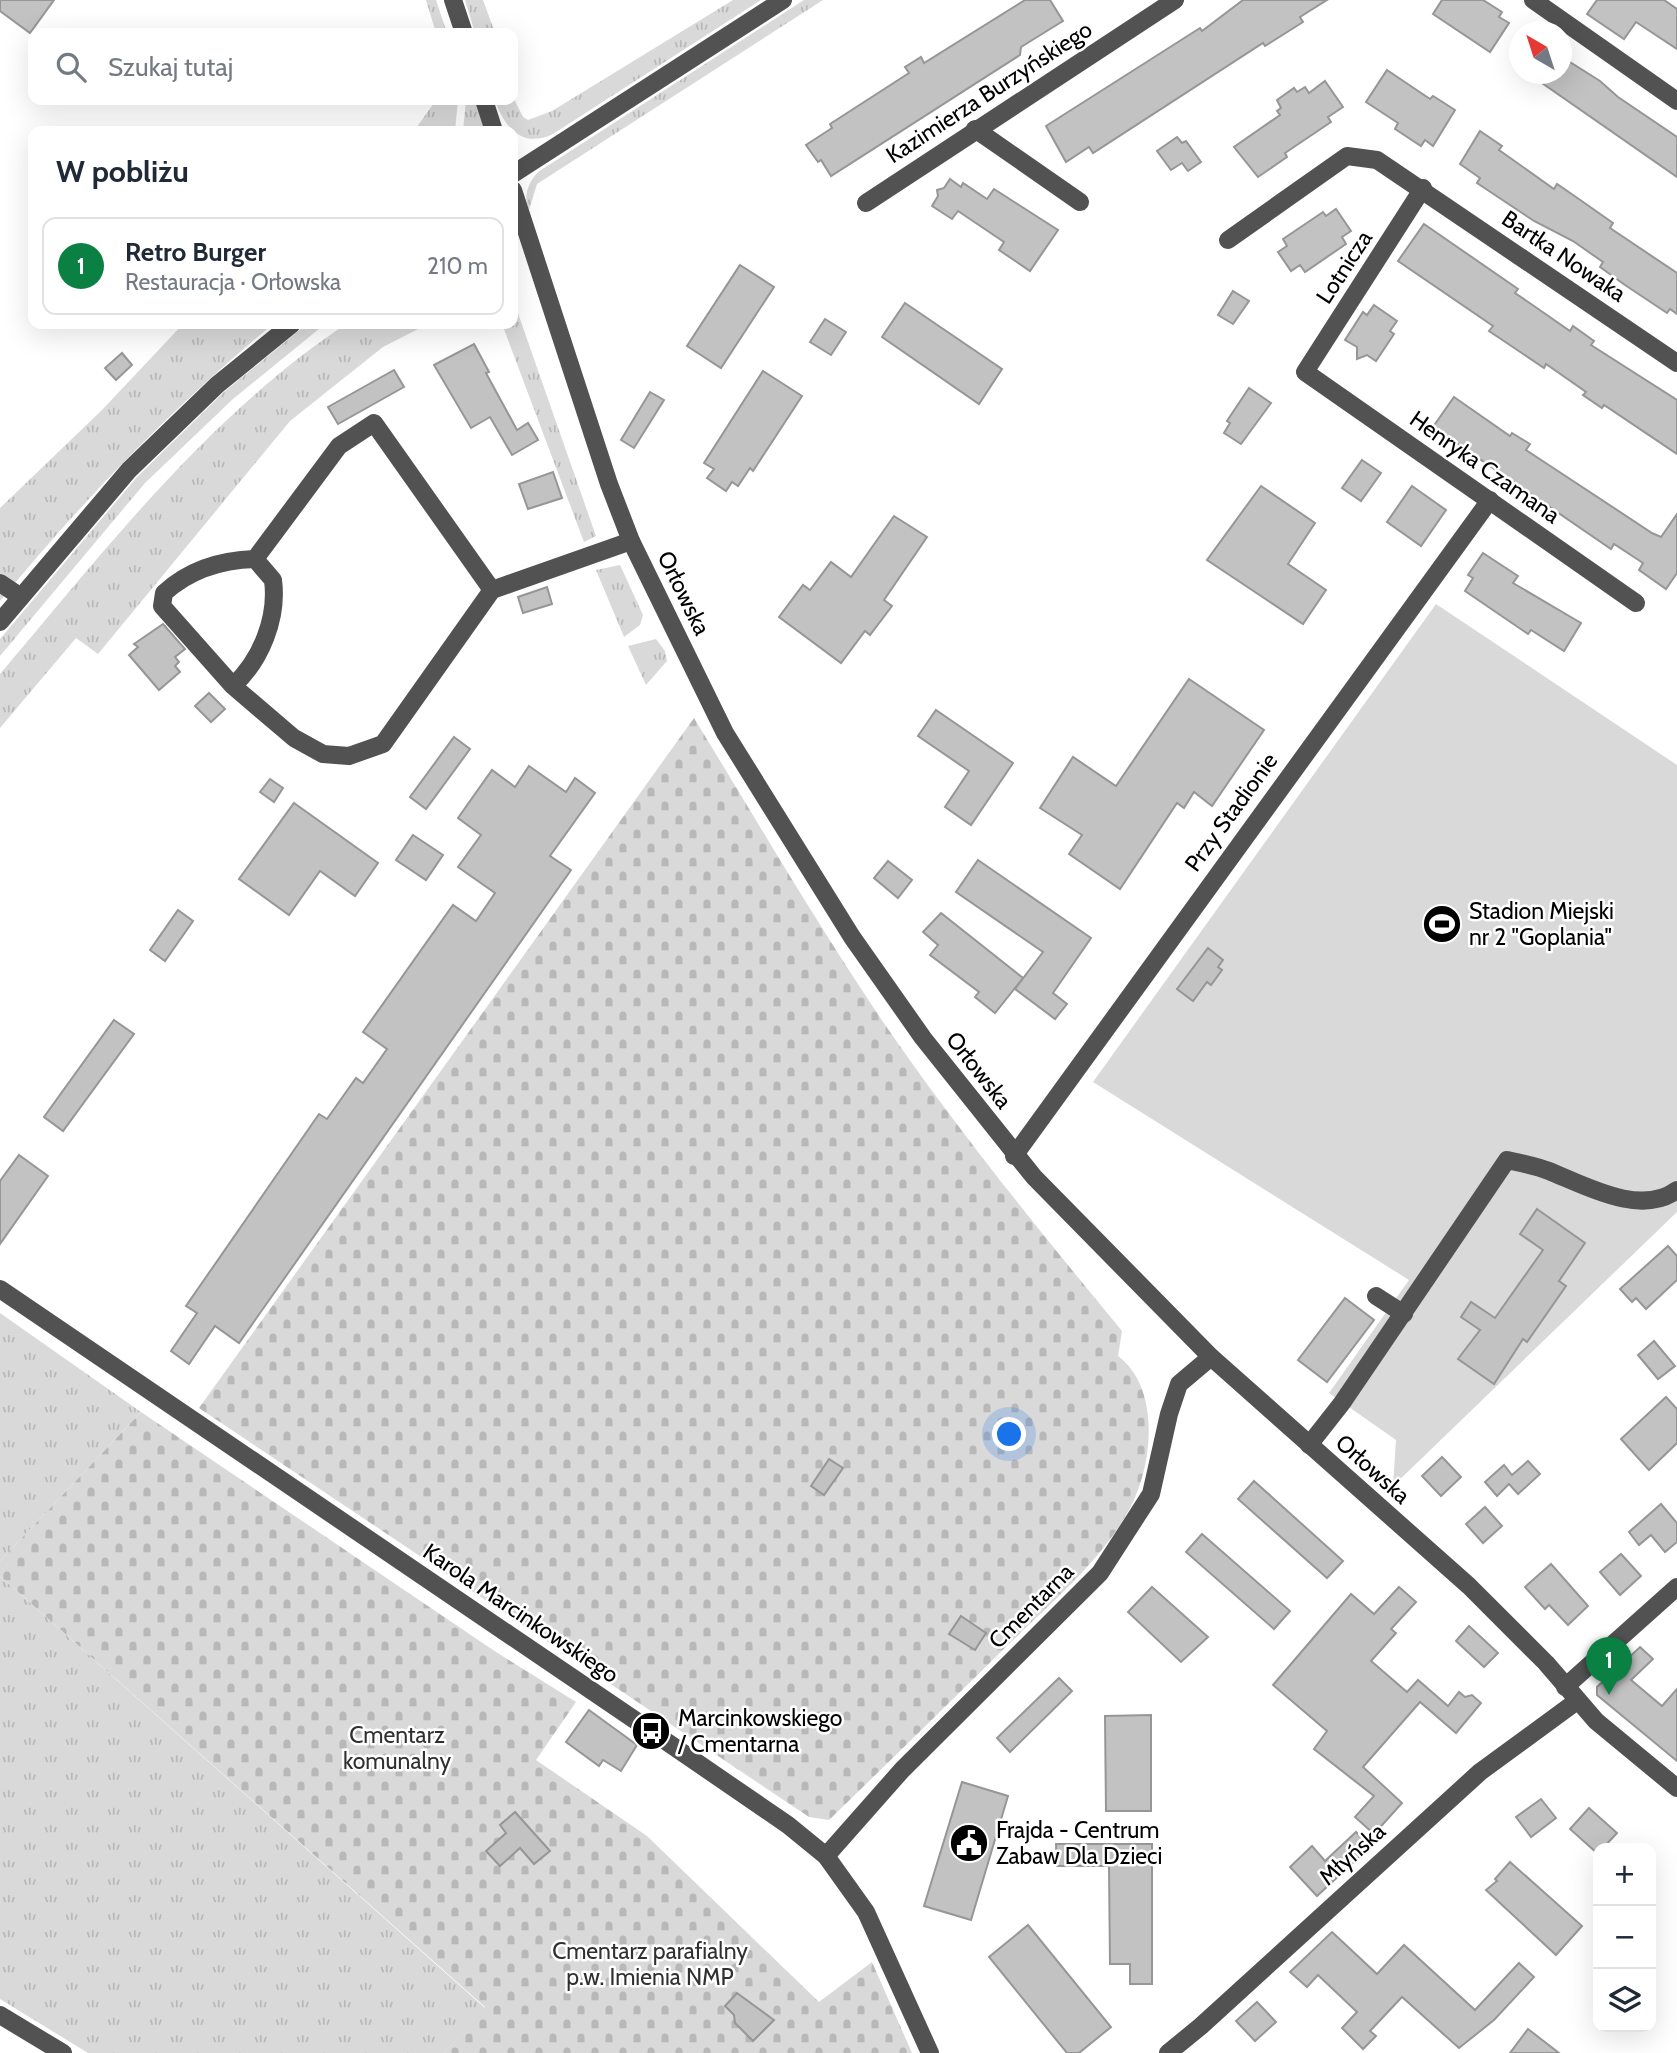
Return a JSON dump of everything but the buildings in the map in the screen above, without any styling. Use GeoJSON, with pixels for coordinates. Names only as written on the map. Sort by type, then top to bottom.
{"type":"FeatureCollection","features":[{"type":"Feature","properties":{"kind":"street"},"geometry":{"type":"LineString","coordinates":[[453,0],[462,28]]}},
{"type":"Feature","properties":{"kind":"street"},"geometry":{"type":"LineString","coordinates":[[518,171],[783,0]]}},
{"type":"Feature","properties":{"kind":"street","name":"Kazimierza Burzyńskiego"},"geometry":{"type":"LineString","coordinates":[[866,203],[1175,0]]}},
{"type":"Feature","properties":{"kind":"street"},"geometry":{"type":"LineString","coordinates":[[1533,0],[1677,101]]}},
{"type":"Feature","properties":{"kind":"street"},"geometry":{"type":"LineString","coordinates":[[486,105],[492,126]]}},
{"type":"Feature","properties":{"kind":"street"},"geometry":{"type":"LineString","coordinates":[[975,129],[1080,202]]}},
{"type":"Feature","properties":{"kind":"street","name":"Bartka Nowaka"},"geometry":{"type":"LineString","coordinates":[[1228,240],[1348,156],[1377,160],[1423,188],[1677,363]]}},
{"type":"Feature","properties":{"kind":"street","name":"Lotnicza"},"geometry":{"type":"LineString","coordinates":[[1305,372],[1423,188]]}},
{"type":"Feature","properties":{"kind":"street","name":"Orłowska"},"geometry":{"type":"LineString","coordinates":[[518,205],[631,541],[739,756],[852,937],[923,1038],[1014,1156],[1212,1357],[1469,1586],[1596,1721],[1677,1788]]}},
{"type":"Feature","properties":{"kind":"street"},"geometry":{"type":"LineString","coordinates":[[0,622],[129,470],[217,385],[286,329]]}},
{"type":"Feature","properties":{"kind":"street","name":"Henryka Czamana"},"geometry":{"type":"LineString","coordinates":[[1305,372],[1636,603]]}},
{"type":"Feature","properties":{"kind":"street"},"geometry":{"type":"LineString","coordinates":[[492,590],[374,423],[339,446],[255,559],[211,566],[177,580],[164,593],[162,606],[233,686],[294,738],[323,754],[349,756],[383,744],[492,590],[631,541]]}},
{"type":"Feature","properties":{"kind":"street","name":"Przy Stadionie"},"geometry":{"type":"LineString","coordinates":[[1014,1156],[1490,500]]}},
{"type":"Feature","properties":{"kind":"street"},"geometry":{"type":"LineString","coordinates":[[233,686],[252,669],[271,619],[272,580],[255,559]]}},
{"type":"Feature","properties":{"kind":"street"},"geometry":{"type":"LineString","coordinates":[[0,583],[21,597]]}},
{"type":"Feature","properties":{"kind":"street"},"geometry":{"type":"LineString","coordinates":[[1309,1445],[1404,1314],[1507,1160],[1545,1170],[1611,1198],[1664,1199],[1677,1190]]}},
{"type":"Feature","properties":{"kind":"street","name":"Karola Marcinkowskiego"},"geometry":{"type":"LineString","coordinates":[[0,1289],[685,1754],[788,1825],[826,1856],[866,1912],[930,2053]]}},
{"type":"Feature","properties":{"kind":"street"},"geometry":{"type":"LineString","coordinates":[[1376,1296],[1404,1314]]}},
{"type":"Feature","properties":{"kind":"street","name":"Cmentarna"},"geometry":{"type":"LineString","coordinates":[[826,1856],[901,1769],[1100,1573],[1151,1494],[1168,1414],[1179,1384],[1212,1357]]}},
{"type":"Feature","properties":{"kind":"street"},"geometry":{"type":"LineString","coordinates":[[1565,1686],[1677,1587]]}},
{"type":"Feature","properties":{"kind":"street","name":"Młyńska"},"geometry":{"type":"LineString","coordinates":[[1173,2051],[1480,1772],[1577,1701]]}},
{"type":"Feature","properties":{"kind":"street"},"geometry":{"type":"LineString","coordinates":[[0,2015],[64,2053]]}},
{"type":"Feature","properties":{"kind":"green space"},"geometry":{"type":"Polygon","coordinates":[[[426,0],[436,0],[445,28],[434,28],[426,0]]]}},
{"type":"Feature","properties":{"kind":"green space"},"geometry":{"type":"Polygon","coordinates":[[[465,0],[483,0],[493,28],[473,28],[465,0]]]}},
{"type":"Feature","properties":{"kind":"green space"},"geometry":{"type":"Polygon","coordinates":[[[733,0],[761,0],[553,134],[532,139],[523,137],[518,134],[518,126],[508,126],[497,105],[517,105],[523,117],[528,120],[552,111],[733,0]]]}},
{"type":"Feature","properties":{"kind":"green space"},"geometry":{"type":"Polygon","coordinates":[[[804,0],[823,0],[537,184],[529,210],[526,200],[528,190],[538,172],[804,0]]]}},
{"type":"Feature","properties":{"kind":"green space"},"geometry":{"type":"Polygon","coordinates":[[[432,105],[458,105],[455,126],[418,126],[432,105]]]}},
{"type":"Feature","properties":{"kind":"green space"},"geometry":{"type":"Polygon","coordinates":[[[466,105],[477,105],[483,126],[463,126],[466,105]]]}},
{"type":"Feature","properties":{"kind":"green space"},"geometry":{"type":"Polygon","coordinates":[[[518,313],[596,536],[584,542],[504,329],[518,329],[518,313]]]}},
{"type":"Feature","properties":{"kind":"green space"},"geometry":{"type":"Polygon","coordinates":[[[178,329],[267,329],[199,389],[130,456],[64,526],[0,601],[0,508],[102,410],[178,329]]]}},
{"type":"Feature","properties":{"kind":"green space"},"geometry":{"type":"Polygon","coordinates":[[[301,329],[319,329],[233,399],[145,483],[0,656],[0,639],[137,477],[224,392],[301,329]]]}},
{"type":"Feature","properties":{"kind":"green space"},"geometry":{"type":"Polygon","coordinates":[[[339,329],[418,329],[383,347],[290,421],[98,654],[76,638],[0,728],[0,674],[161,487],[204,442],[296,360],[339,329]]]}},
{"type":"Feature","properties":{"kind":"green space"},"geometry":{"type":"Polygon","coordinates":[[[620,565],[643,615],[640,625],[624,637],[596,570],[620,565]]]}},
{"type":"Feature","properties":{"kind":"green space","name":"Stadion Miejski nr 2 \"Goplania\""},"geometry":{"type":"Polygon","coordinates":[[[1436,604],[1677,765],[1677,1212],[1393,1486],[1396,1440],[1329,1393],[1409,1280],[1093,1082],[1436,604]]]}},
{"type":"Feature","properties":{"kind":"green space"},"geometry":{"type":"Polygon","coordinates":[[[656,639],[665,651],[667,661],[646,685],[628,646],[656,639]]]}},
{"type":"Feature","properties":{"kind":"green space"},"geometry":{"type":"Polygon","coordinates":[[[694,718],[831,943],[879,1016],[997,1176],[1122,1331],[1118,1356],[1132,1370],[1147,1407],[1149,1428],[1144,1471],[1130,1508],[1106,1545],[1060,1595],[829,1820],[809,1817],[199,1408],[694,718]]]}},
{"type":"Feature","properties":{"kind":"green space"},"geometry":{"type":"Polygon","coordinates":[[[0,1313],[141,1412],[0,1561],[0,1313]]]}},
{"type":"Feature","properties":{"kind":"green space","name":"Cmentarz komunalny"},"geometry":{"type":"Polygon","coordinates":[[[141,1412],[493,1650],[576,1702],[536,1760],[647,1836],[819,2002],[872,1962],[912,2053],[444,2053],[485,2007],[0,1576],[0,1561],[141,1412]]]}},
{"type":"Feature","properties":{"kind":"green space"},"geometry":{"type":"Polygon","coordinates":[[[0,1576],[485,2008],[444,2053],[88,2053],[0,1999],[0,1576]]]}},
{"type":"Feature","properties":{"kind":"place","name":"Stadion Miejski nr 2 \"Goplania\""},"geometry":{"type":"Point","coordinates":[1442,924]}},
{"type":"Feature","properties":{"kind":"place","name":"Retro Burger"},"geometry":{"type":"Point","coordinates":[1609,1695]}},
{"type":"Feature","properties":{"kind":"place","name":"Marcinkowskiego / Cmentarna"},"geometry":{"type":"Point","coordinates":[651,1731]}},
{"type":"Feature","properties":{"kind":"place","name":"Frajda - Centrum Zabaw Dla Dzieci"},"geometry":{"type":"Point","coordinates":[969,1843]}},
{"type":"Feature","properties":{"kind":"park label","name":"Cmentarz parafialny p.w. Imienia NMP"},"geometry":{"type":"Point","coordinates":[650,1964]}}]}
